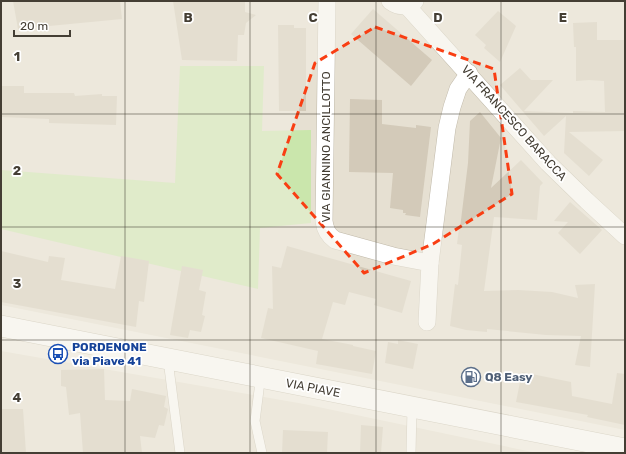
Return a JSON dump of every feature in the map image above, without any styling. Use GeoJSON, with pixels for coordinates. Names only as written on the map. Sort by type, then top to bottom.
{"type":"FeatureCollection","features":[{"type":"Feature","properties":{"kind":"street","name":"VIA GIANNINO ANCILLOTTO"},"geometry":{"type":"LineString","coordinates":[[327,1],[325,229],[329,236],[335,240],[393,256],[430,263]]}},
{"type":"Feature","properties":{"kind":"street"},"geometry":{"type":"LineString","coordinates":[[390,1],[401,6],[411,3]]}},
{"type":"Feature","properties":{"kind":"street","name":"VIA FRANCESCO BARACCA"},"geometry":{"type":"LineString","coordinates":[[411,3],[468,73],[548,163],[625,236]]}},
{"type":"Feature","properties":{"kind":"street"},"geometry":{"type":"LineString","coordinates":[[426,322],[430,263],[447,128],[458,89],[468,73]]}},
{"type":"Feature","properties":{"kind":"street","name":"VIA PIAVE"},"geometry":{"type":"LineString","coordinates":[[1,326],[625,449]]}},
{"type":"Feature","properties":{"kind":"lane"},"geometry":{"type":"LineString","coordinates":[[168,360],[180,453]]}},
{"type":"Feature","properties":{"kind":"lane"},"geometry":{"type":"LineString","coordinates":[[260,377],[255,421],[262,453]]}},
{"type":"Feature","properties":{"kind":"lane"},"geometry":{"type":"LineString","coordinates":[[411,453],[412,407]]}},
{"type":"Feature","properties":{"kind":"highlighted area"},"geometry":{"type":"Polygon","coordinates":[[[375,27],[494,69],[512,194],[433,244],[364,273],[277,174],[315,63],[375,27]]]}},
{"type":"Feature","properties":{"kind":"shaded area"},"geometry":{"type":"Polygon","coordinates":[[[1,1],[625,1],[625,430],[1,305],[1,1]]]}},
{"type":"Feature","properties":{"kind":"shaded area"},"geometry":{"type":"Polygon","coordinates":[[[1,351],[304,404],[537,453],[1,453],[1,351]]]}},
{"type":"Feature","properties":{"kind":"green space"},"geometry":{"type":"Polygon","coordinates":[[[180,66],[264,66],[262,131],[311,130],[311,223],[260,228],[258,289],[1,229],[1,170],[175,183],[180,66]]]}},
{"type":"Feature","properties":{"kind":"building"},"geometry":{"type":"Polygon","coordinates":[[[13,1],[120,1],[122,19],[18,29],[13,1]]]}},
{"type":"Feature","properties":{"kind":"building"},"geometry":{"type":"Polygon","coordinates":[[[173,1],[245,1],[245,12],[256,15],[246,23],[244,35],[238,35],[237,61],[182,60],[173,1]]]}},
{"type":"Feature","properties":{"kind":"building"},"geometry":{"type":"Polygon","coordinates":[[[373,9],[432,60],[411,86],[351,34],[373,9]]]}},
{"type":"Feature","properties":{"kind":"building"},"geometry":{"type":"Polygon","coordinates":[[[498,11],[516,26],[500,62],[484,48],[486,45],[475,35],[498,11]]]}},
{"type":"Feature","properties":{"kind":"building"},"geometry":{"type":"Polygon","coordinates":[[[597,22],[597,40],[625,40],[625,131],[569,132],[603,160],[589,176],[564,153],[566,116],[544,136],[500,85],[520,68],[531,80],[553,80],[524,111],[573,113],[573,111],[605,112],[604,81],[576,81],[576,47],[574,47],[573,23],[597,22]]]}},
{"type":"Feature","properties":{"kind":"building"},"geometry":{"type":"Polygon","coordinates":[[[278,25],[294,25],[294,28],[306,28],[306,111],[279,111],[278,25]]]}},
{"type":"Feature","properties":{"kind":"building"},"geometry":{"type":"Polygon","coordinates":[[[1,86],[24,86],[24,93],[74,93],[75,96],[102,94],[102,96],[117,96],[116,125],[49,123],[49,119],[1,117],[1,86]]]}},
{"type":"Feature","properties":{"kind":"building"},"geometry":{"type":"Polygon","coordinates":[[[350,99],[382,100],[382,124],[416,128],[416,125],[431,127],[420,217],[405,215],[406,213],[403,213],[403,210],[390,208],[393,173],[349,172],[350,99]]]}},
{"type":"Feature","properties":{"kind":"building"},"geometry":{"type":"Polygon","coordinates":[[[480,112],[501,138],[491,188],[521,160],[543,183],[540,186],[537,220],[494,217],[484,291],[518,290],[552,292],[578,298],[575,285],[595,284],[590,367],[575,365],[581,336],[546,335],[487,329],[487,332],[466,330],[450,326],[455,284],[458,285],[462,245],[457,244],[468,163],[470,121],[480,112]]]}},
{"type":"Feature","properties":{"kind":"building"},"geometry":{"type":"Polygon","coordinates":[[[570,202],[602,230],[580,254],[558,233],[568,222],[554,221],[570,202]]]}},
{"type":"Feature","properties":{"kind":"building"},"geometry":{"type":"Polygon","coordinates":[[[287,246],[411,281],[402,313],[374,305],[376,299],[349,292],[345,305],[333,302],[322,339],[376,351],[372,374],[316,364],[318,351],[261,338],[268,308],[273,309],[272,266],[281,268],[287,246]]]}},
{"type":"Feature","properties":{"kind":"building"},"geometry":{"type":"Polygon","coordinates":[[[1,251],[48,262],[49,256],[65,258],[61,280],[115,289],[121,256],[149,261],[144,302],[139,301],[136,327],[1,302],[1,251]]]}},
{"type":"Feature","properties":{"kind":"building"},"geometry":{"type":"Polygon","coordinates":[[[182,266],[203,270],[199,290],[206,292],[202,315],[205,316],[201,332],[190,330],[188,338],[170,335],[182,266]]]}},
{"type":"Feature","properties":{"kind":"building"},"geometry":{"type":"Polygon","coordinates":[[[398,340],[418,344],[413,369],[385,363],[388,342],[398,344],[398,340]]]}},
{"type":"Feature","properties":{"kind":"building"},"geometry":{"type":"Polygon","coordinates":[[[104,369],[105,400],[130,401],[132,389],[166,396],[164,407],[168,409],[164,426],[159,425],[155,438],[140,436],[142,453],[83,453],[80,413],[69,415],[66,387],[61,386],[61,370],[104,369]]]}},
{"type":"Feature","properties":{"kind":"building"},"geometry":{"type":"Polygon","coordinates":[[[522,372],[571,382],[572,396],[612,404],[617,373],[625,374],[625,425],[587,417],[588,415],[516,402],[522,372]]]}},
{"type":"Feature","properties":{"kind":"building"},"geometry":{"type":"Polygon","coordinates":[[[1,409],[23,409],[26,453],[1,453],[1,409]]]}},
{"type":"Feature","properties":{"kind":"building"},"geometry":{"type":"Polygon","coordinates":[[[361,425],[383,427],[381,453],[360,453],[361,425]]]}},
{"type":"Feature","properties":{"kind":"building"},"geometry":{"type":"Polygon","coordinates":[[[283,430],[328,432],[327,453],[282,453],[283,430]]]}},
{"type":"Feature","properties":{"kind":"place","name":"PORDENONE via Piave 41"},"geometry":{"type":"Point","coordinates":[58,354]}},
{"type":"Feature","properties":{"kind":"place","name":"Q8 Easy"},"geometry":{"type":"Point","coordinates":[471,377]}}]}
